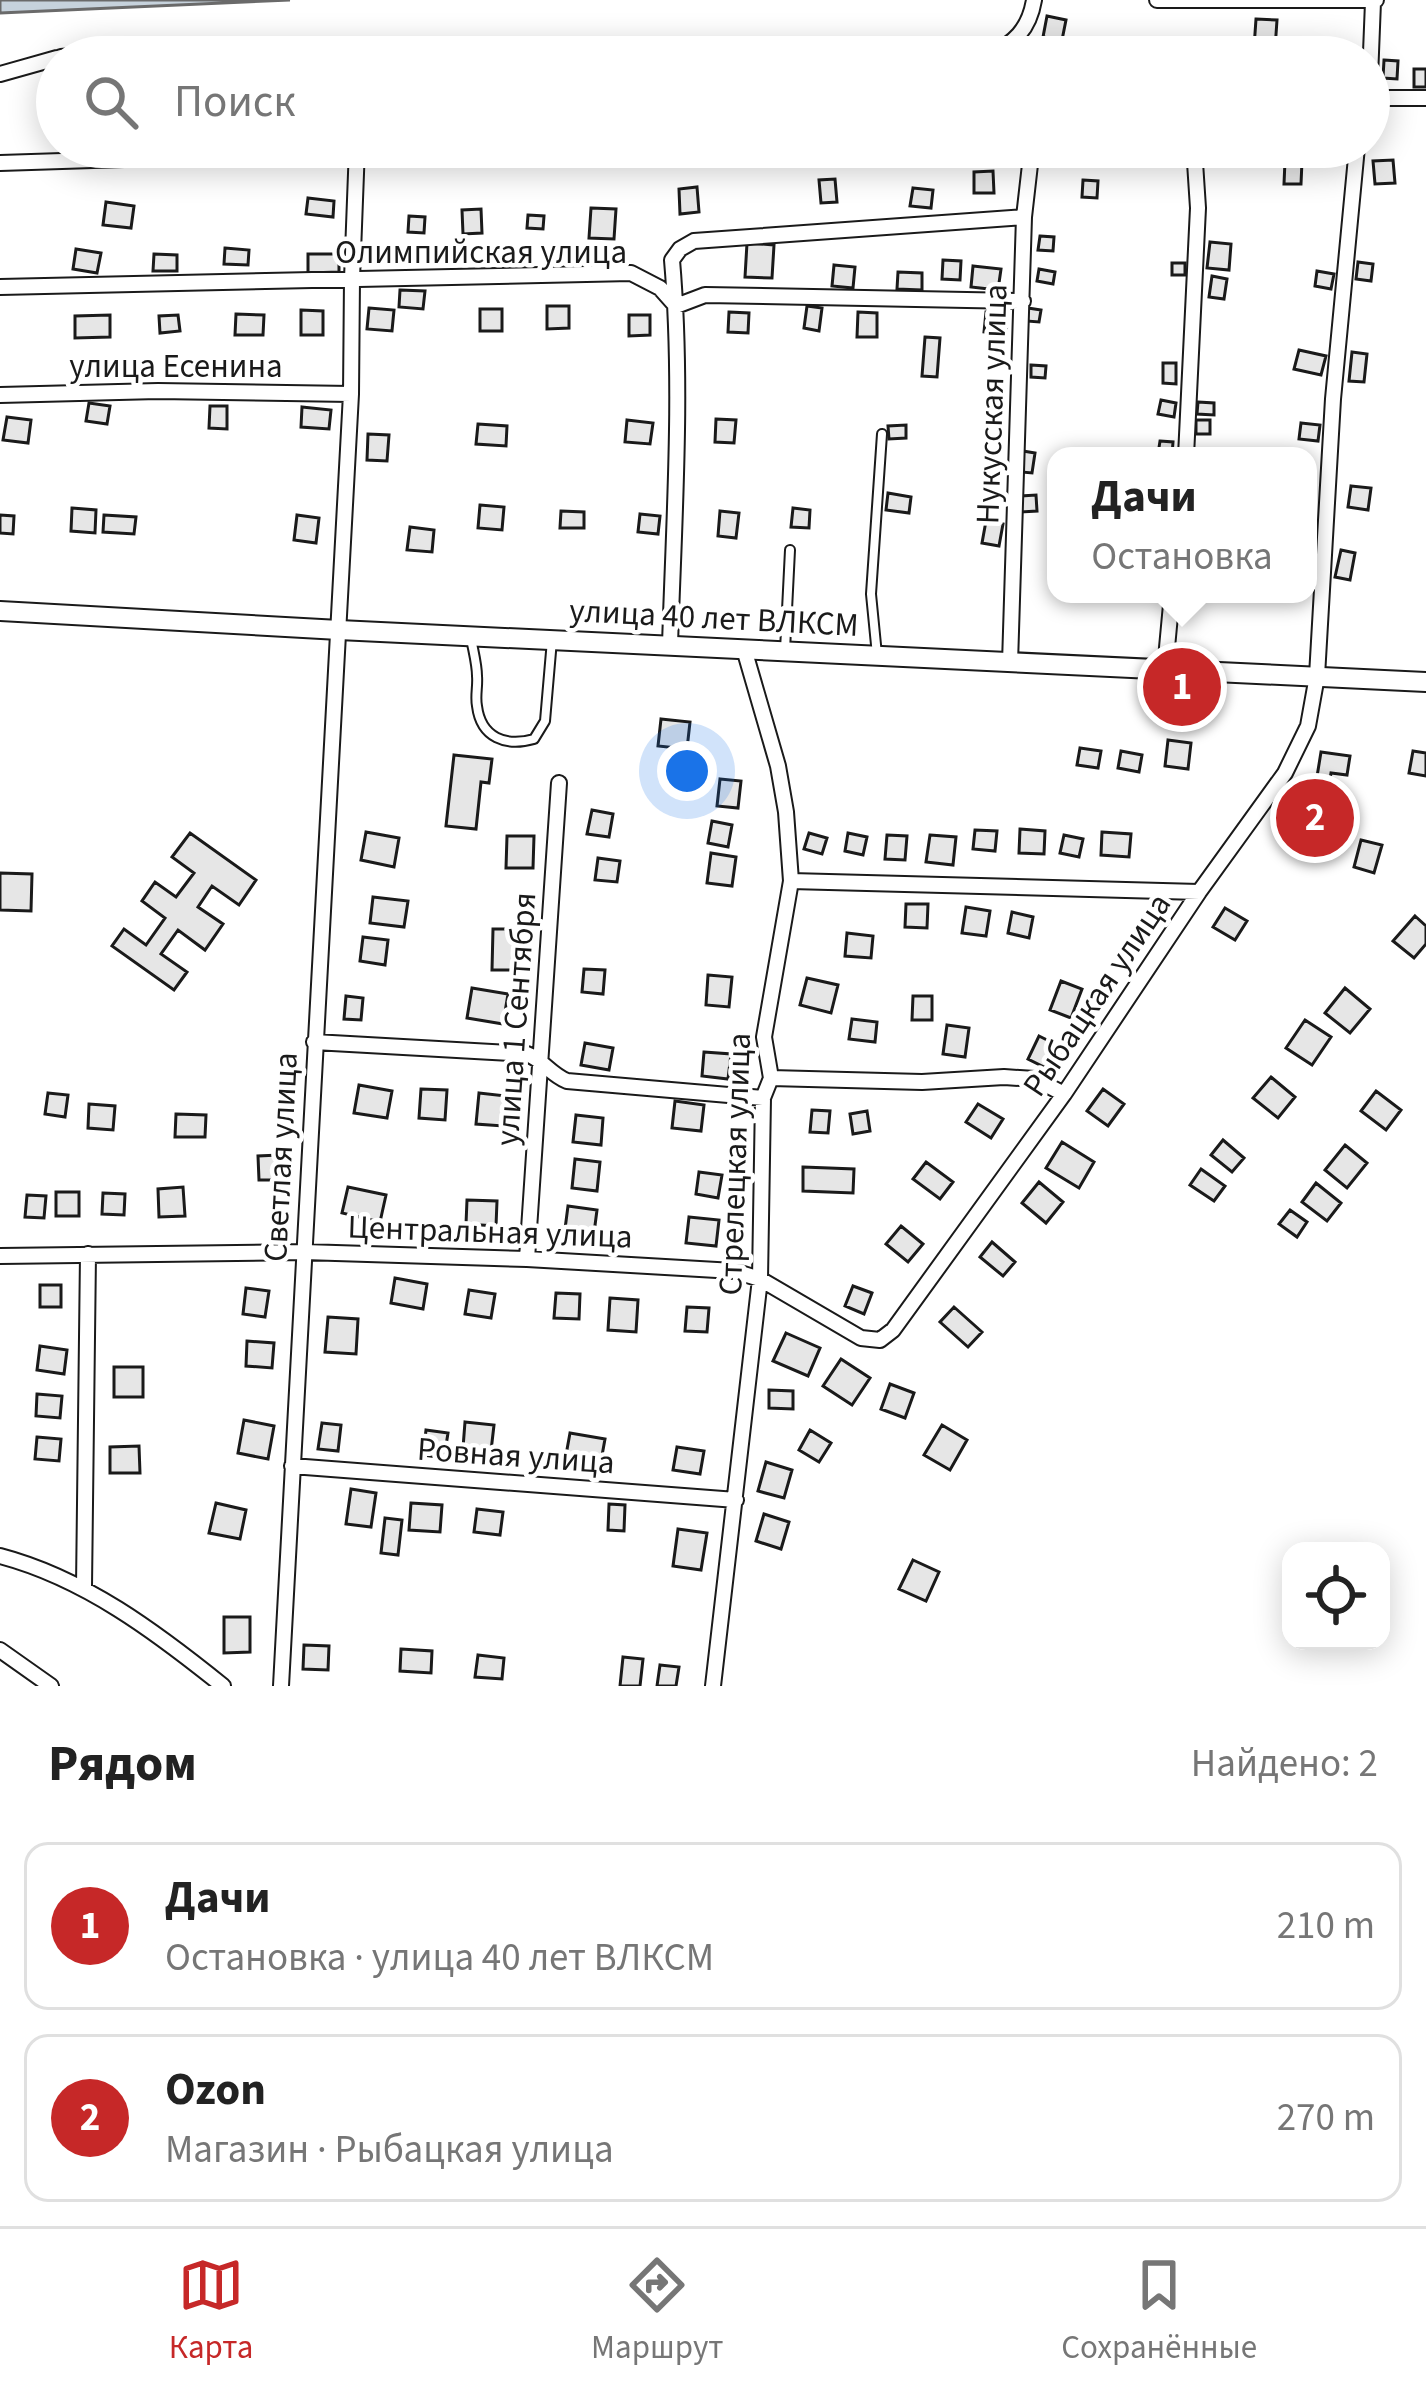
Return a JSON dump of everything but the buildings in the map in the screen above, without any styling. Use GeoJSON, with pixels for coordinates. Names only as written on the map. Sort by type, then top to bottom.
{"type":"FeatureCollection","features":[{"type":"Feature","properties":{"kind":"street"},"geometry":{"type":"LineString","coordinates":[[1022,36],[1034,0]]}},
{"type":"Feature","properties":{"kind":"street"},"geometry":{"type":"LineString","coordinates":[[1157,0],[1375,1],[1373,36]]}},
{"type":"Feature","properties":{"kind":"street"},"geometry":{"type":"LineString","coordinates":[[0,74],[36,64]]}},
{"type":"Feature","properties":{"kind":"street"},"geometry":{"type":"LineString","coordinates":[[1390,100],[1426,98]]}},
{"type":"Feature","properties":{"kind":"street"},"geometry":{"type":"LineString","coordinates":[[0,163],[36,162]]}},
{"type":"Feature","properties":{"kind":"street","name":"Светлая улица"},"geometry":{"type":"LineString","coordinates":[[280,1686],[351,394],[356,168]]}},
{"type":"Feature","properties":{"kind":"street","name":"Нукусская улица"},"geometry":{"type":"LineString","coordinates":[[1010,663],[1024,217],[1030,168]]}},
{"type":"Feature","properties":{"kind":"street"},"geometry":{"type":"LineString","coordinates":[[1186,447],[1198,208],[1195,168]]}},
{"type":"Feature","properties":{"kind":"street","name":"Рыбацкая улица"},"geometry":{"type":"LineString","coordinates":[[760,1279],[861,1338],[880,1340],[893,1330],[1064,1094],[1285,772],[1308,726],[1317,676],[1333,399],[1355,168]]}},
{"type":"Feature","properties":{"kind":"street"},"geometry":{"type":"LineString","coordinates":[[670,645],[676,424],[672,260],[680,249],[694,242],[1024,217]]}},
{"type":"Feature","properties":{"kind":"street","name":"Олимпийская улица"},"geometry":{"type":"LineString","coordinates":[[0,287],[631,273],[660,288],[676,306]]}},
{"type":"Feature","properties":{"kind":"street"},"geometry":{"type":"LineString","coordinates":[[676,306],[705,296],[1023,301]]}},
{"type":"Feature","properties":{"kind":"street","name":"улица Есенина"},"geometry":{"type":"LineString","coordinates":[[0,395],[351,394]]}},
{"type":"Feature","properties":{"kind":"street"},"geometry":{"type":"LineString","coordinates":[[1165,670],[1171,603]]}},
{"type":"Feature","properties":{"kind":"street","name":"улица 40 лет ВЛКСМ"},"geometry":{"type":"LineString","coordinates":[[0,611],[1426,682]]}},
{"type":"Feature","properties":{"kind":"street","name":"Стрелецкая улица"},"geometry":{"type":"LineString","coordinates":[[713,1686],[760,1279],[763,1098],[771,1078],[764,1037],[791,880],[778,766],[744,649]]}},
{"type":"Feature","properties":{"kind":"street","name":"улица 1 Сентября"},"geometry":{"type":"LineString","coordinates":[[527,1259],[559,783]]}},
{"type":"Feature","properties":{"kind":"street"},"geometry":{"type":"LineString","coordinates":[[791,880],[1199,892]]}},
{"type":"Feature","properties":{"kind":"street"},"geometry":{"type":"LineString","coordinates":[[314,1042],[527,1054],[540,1059],[550,1074],[567,1081],[763,1098]]}},
{"type":"Feature","properties":{"kind":"street"},"geometry":{"type":"LineString","coordinates":[[771,1078],[922,1082],[1004,1077],[1035,1079],[1064,1094]]}},
{"type":"Feature","properties":{"kind":"street","name":"Центральная улица"},"geometry":{"type":"LineString","coordinates":[[0,1256],[304,1252],[734,1271],[760,1279]]}},
{"type":"Feature","properties":{"kind":"street"},"geometry":{"type":"LineString","coordinates":[[83,1587],[88,1254]]}},
{"type":"Feature","properties":{"kind":"street","name":"Ровная улица"},"geometry":{"type":"LineString","coordinates":[[292,1466],[736,1500]]}},
{"type":"Feature","properties":{"kind":"street"},"geometry":{"type":"LineString","coordinates":[[0,1556],[83,1587],[223,1686]]}},
{"type":"Feature","properties":{"kind":"street"},"geometry":{"type":"LineString","coordinates":[[0,1650],[47,1685]]}},
{"type":"Feature","properties":{"kind":"lane"},"geometry":{"type":"LineString","coordinates":[[878,656],[871,594],[882,434]]}},
{"type":"Feature","properties":{"kind":"lane"},"geometry":{"type":"LineString","coordinates":[[785,652],[790,550]]}},
{"type":"Feature","properties":{"kind":"lane"},"geometry":{"type":"LineString","coordinates":[[471,636],[482,724],[501,741],[517,744],[534,739],[545,721],[552,640]]}},
{"type":"Feature","properties":{"kind":"shaded area"},"geometry":{"type":"Polygon","coordinates":[[[0,0],[290,0],[0,13],[0,0]]]}},
{"type":"Feature","properties":{"kind":"place","name":"Дачи"},"geometry":{"type":"Point","coordinates":[1182,687]}},
{"type":"Feature","properties":{"kind":"place","name":"Ozon"},"geometry":{"type":"Point","coordinates":[1315,818]}}]}
